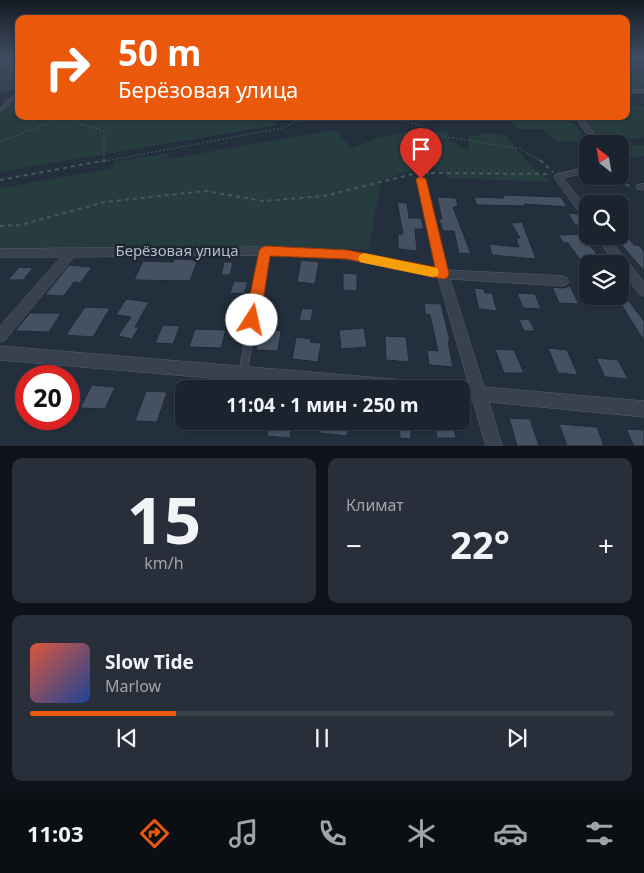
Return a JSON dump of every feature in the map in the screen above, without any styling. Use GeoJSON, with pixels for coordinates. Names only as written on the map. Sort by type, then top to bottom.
{"type":"FeatureCollection","features":[{"type":"Feature","properties":{"kind":"street"},"geometry":{"type":"LineString","coordinates":[[581,120],[591,135]]}},
{"type":"Feature","properties":{"kind":"street"},"geometry":{"type":"LineString","coordinates":[[579,171],[558,177],[559,181],[579,207]]}},
{"type":"Feature","properties":{"kind":"street"},"geometry":{"type":"LineString","coordinates":[[426,176],[443,274],[494,446]]}},
{"type":"Feature","properties":{"kind":"street"},"geometry":{"type":"LineString","coordinates":[[609,245],[639,277],[644,291]]}},
{"type":"Feature","properties":{"kind":"street"},"geometry":{"type":"LineString","coordinates":[[0,336],[72,251]]}},
{"type":"Feature","properties":{"kind":"street","name":"Берёзовая улица"},"geometry":{"type":"LineString","coordinates":[[0,253],[265,251],[347,255],[443,274],[563,281]]}},
{"type":"Feature","properties":{"kind":"street"},"geometry":{"type":"LineString","coordinates":[[0,353],[331,380]]}},
{"type":"Feature","properties":{"kind":"street"},"geometry":{"type":"LineString","coordinates":[[470,392],[644,409]]}},
{"type":"Feature","properties":{"kind":"lane"},"geometry":{"type":"LineString","coordinates":[[630,91],[644,90]]}},
{"type":"Feature","properties":{"kind":"lane"},"geometry":{"type":"LineString","coordinates":[[0,110],[15,97]]}},
{"type":"Feature","properties":{"kind":"lane"},"geometry":{"type":"LineString","coordinates":[[243,372],[265,251]]}},
{"type":"Feature","properties":{"kind":"path"},"geometry":{"type":"LineString","coordinates":[[0,142],[57,120]]}},
{"type":"Feature","properties":{"kind":"path"},"geometry":{"type":"LineString","coordinates":[[64,120],[104,131],[104,162]]}},
{"type":"Feature","properties":{"kind":"path"},"geometry":{"type":"LineString","coordinates":[[0,180],[283,128],[294,122],[308,120]]}},
{"type":"Feature","properties":{"kind":"path"},"geometry":{"type":"LineString","coordinates":[[0,226],[20,225],[89,206],[124,200],[206,191],[263,201],[280,202],[324,196],[407,174],[426,176],[554,174],[544,163],[521,148],[440,136],[414,123],[403,120]]}},
{"type":"Feature","properties":{"kind":"path"},"geometry":{"type":"LineString","coordinates":[[564,174],[642,187]]}},
{"type":"Feature","properties":{"kind":"green space"},"geometry":{"type":"Polygon","coordinates":[[[0,78],[15,78],[15,89],[0,91],[0,78]]]}},
{"type":"Feature","properties":{"kind":"green space"},"geometry":{"type":"Polygon","coordinates":[[[630,78],[644,78],[644,89],[630,90],[630,78]]]}},
{"type":"Feature","properties":{"kind":"green space"},"geometry":{"type":"Polygon","coordinates":[[[15,101],[15,120],[275,120],[277,125],[0,172],[0,114],[15,101]]]}},
{"type":"Feature","properties":{"kind":"green space"},"geometry":{"type":"Polygon","coordinates":[[[630,103],[635,106],[644,106],[644,137],[629,139],[629,135],[596,135],[587,120],[630,120],[630,103]]]}},
{"type":"Feature","properties":{"kind":"green space"},"geometry":{"type":"Polygon","coordinates":[[[510,120],[570,120],[582,135],[579,135],[579,141],[557,142],[544,129],[517,129],[510,120]]]}},
{"type":"Feature","properties":{"kind":"green space"},"geometry":{"type":"Polygon","coordinates":[[[336,130],[351,148],[381,137],[418,130],[447,132],[449,140],[469,152],[469,137],[486,133],[506,136],[531,166],[551,182],[448,178],[429,163],[381,181],[369,249],[0,254],[0,188],[112,169],[114,162],[168,153],[167,159],[336,130]]]}},
{"type":"Feature","properties":{"kind":"green space"},"geometry":{"type":"Polygon","coordinates":[[[629,145],[644,145],[644,156],[629,158],[629,145]]]}},
{"type":"Feature","properties":{"kind":"building"},"geometry":{"type":"Polygon","coordinates":[[[503,195],[561,197],[567,207],[524,204],[526,206],[477,205],[474,197],[504,198],[503,195]]]}},
{"type":"Feature","properties":{"kind":"building"},"geometry":{"type":"Polygon","coordinates":[[[437,197],[456,198],[458,207],[453,207],[471,254],[459,253],[454,231],[443,231],[439,219],[442,219],[437,197]]]}},
{"type":"Feature","properties":{"kind":"building"},"geometry":{"type":"Polygon","coordinates":[[[397,202],[407,203],[409,218],[421,218],[424,229],[415,229],[417,251],[398,249],[398,234],[403,234],[397,202]]]}},
{"type":"Feature","properties":{"kind":"building"},"geometry":{"type":"Polygon","coordinates":[[[568,213],[579,216],[579,225],[575,225],[568,213]]]}},
{"type":"Feature","properties":{"kind":"building"},"geometry":{"type":"Polygon","coordinates":[[[522,222],[536,259],[492,255],[489,244],[519,247],[516,238],[520,238],[511,223],[522,222]]]}},
{"type":"Feature","properties":{"kind":"building"},"geometry":{"type":"Polygon","coordinates":[[[579,234],[579,245],[590,245],[597,255],[579,255],[579,258],[568,243],[564,243],[558,235],[579,234]]]}},
{"type":"Feature","properties":{"kind":"building"},"geometry":{"type":"Polygon","coordinates":[[[629,239],[634,245],[638,245],[644,251],[644,271],[622,245],[629,245],[629,239]]]}},
{"type":"Feature","properties":{"kind":"building"},"geometry":{"type":"Polygon","coordinates":[[[174,259],[198,260],[190,281],[134,280],[143,261],[173,262],[174,259]]]}},
{"type":"Feature","properties":{"kind":"building"},"geometry":{"type":"Polygon","coordinates":[[[301,260],[319,262],[315,284],[297,282],[301,260]]]}},
{"type":"Feature","properties":{"kind":"building"},"geometry":{"type":"Polygon","coordinates":[[[224,262],[233,262],[230,275],[221,275],[224,262]]]}},
{"type":"Feature","properties":{"kind":"building"},"geometry":{"type":"Polygon","coordinates":[[[69,265],[92,267],[80,283],[74,282],[64,296],[45,295],[69,265]]]}},
{"type":"Feature","properties":{"kind":"building"},"geometry":{"type":"Polygon","coordinates":[[[19,267],[33,268],[23,280],[8,280],[19,267]]]}},
{"type":"Feature","properties":{"kind":"building"},"geometry":{"type":"Polygon","coordinates":[[[343,273],[357,274],[357,291],[343,290],[343,273]]]}},
{"type":"Feature","properties":{"kind":"building"},"geometry":{"type":"Polygon","coordinates":[[[234,281],[248,282],[244,294],[230,293],[234,281]]]}},
{"type":"Feature","properties":{"kind":"building"},"geometry":{"type":"Polygon","coordinates":[[[570,286],[579,304],[559,303],[552,287],[563,288],[570,286]]]}},
{"type":"Feature","properties":{"kind":"building"},"geometry":{"type":"Polygon","coordinates":[[[474,288],[484,289],[485,293],[492,293],[497,311],[479,309],[474,288]]]}},
{"type":"Feature","properties":{"kind":"building"},"geometry":{"type":"Polygon","coordinates":[[[517,293],[535,294],[541,309],[523,308],[517,293]]]}},
{"type":"Feature","properties":{"kind":"building"},"geometry":{"type":"Polygon","coordinates":[[[126,299],[149,302],[135,327],[139,327],[132,339],[118,336],[131,317],[116,315],[126,299]]]}},
{"type":"Feature","properties":{"kind":"building"},"geometry":{"type":"Polygon","coordinates":[[[629,301],[644,321],[644,341],[622,305],[629,305],[629,301]]]}},
{"type":"Feature","properties":{"kind":"building"},"geometry":{"type":"Polygon","coordinates":[[[424,303],[441,304],[450,341],[448,341],[453,367],[429,365],[427,350],[438,351],[430,315],[425,314],[424,303]]]}},
{"type":"Feature","properties":{"kind":"building"},"geometry":{"type":"Polygon","coordinates":[[[85,307],[110,308],[93,337],[66,335],[85,307]]]}},
{"type":"Feature","properties":{"kind":"building"},"geometry":{"type":"Polygon","coordinates":[[[302,308],[313,309],[311,321],[299,320],[302,308]]]}},
{"type":"Feature","properties":{"kind":"building"},"geometry":{"type":"Polygon","coordinates":[[[30,313],[61,313],[49,332],[15,331],[30,313]]]}},
{"type":"Feature","properties":{"kind":"building"},"geometry":{"type":"Polygon","coordinates":[[[529,319],[535,331],[524,331],[519,320],[529,319]]]}},
{"type":"Feature","properties":{"kind":"building"},"geometry":{"type":"Polygon","coordinates":[[[163,325],[180,326],[173,344],[155,343],[163,325]]]}},
{"type":"Feature","properties":{"kind":"building"},"geometry":{"type":"Polygon","coordinates":[[[364,328],[367,347],[341,349],[339,330],[364,328]]]}},
{"type":"Feature","properties":{"kind":"building"},"geometry":{"type":"Polygon","coordinates":[[[195,329],[226,330],[221,348],[189,347],[195,329]]]}},
{"type":"Feature","properties":{"kind":"building"},"geometry":{"type":"Polygon","coordinates":[[[261,329],[281,331],[278,351],[256,350],[261,329]]]}},
{"type":"Feature","properties":{"kind":"building"},"geometry":{"type":"Polygon","coordinates":[[[385,336],[406,337],[409,362],[386,360],[385,336]]]}},
{"type":"Feature","properties":{"kind":"building"},"geometry":{"type":"Polygon","coordinates":[[[296,337],[311,339],[310,342],[321,343],[318,362],[292,359],[296,337]]]}},
{"type":"Feature","properties":{"kind":"building"},"geometry":{"type":"Polygon","coordinates":[[[548,348],[567,350],[578,375],[558,373],[548,348]]]}},
{"type":"Feature","properties":{"kind":"building"},"geometry":{"type":"Polygon","coordinates":[[[495,349],[514,350],[524,373],[504,373],[495,349]]]}},
{"type":"Feature","properties":{"kind":"building"},"geometry":{"type":"Polygon","coordinates":[[[596,358],[618,360],[628,379],[605,377],[596,358]]]}},
{"type":"Feature","properties":{"kind":"building"},"geometry":{"type":"Polygon","coordinates":[[[92,385],[115,387],[105,409],[80,408],[92,385]]]}},
{"type":"Feature","properties":{"kind":"building"},"geometry":{"type":"Polygon","coordinates":[[[146,391],[167,392],[157,422],[135,421],[146,391]]]}},
{"type":"Feature","properties":{"kind":"building"},"geometry":{"type":"Polygon","coordinates":[[[509,418],[530,419],[539,446],[517,446],[509,418]]]}},
{"type":"Feature","properties":{"kind":"building"},"geometry":{"type":"Polygon","coordinates":[[[559,424],[597,427],[604,446],[567,446],[559,424]]]}},
{"type":"Feature","properties":{"kind":"building"},"geometry":{"type":"Polygon","coordinates":[[[626,429],[644,430],[644,446],[634,446],[626,429]]]}},
{"type":"Feature","properties":{"kind":"building"},"geometry":{"type":"Polygon","coordinates":[[[268,430],[291,430],[290,438],[267,436],[268,430]]]}},
{"type":"Feature","properties":{"kind":"building"},"geometry":{"type":"Polygon","coordinates":[[[320,430],[347,430],[347,436],[320,433],[320,430]]]}},
{"type":"Feature","properties":{"kind":"building"},"geometry":{"type":"Polygon","coordinates":[[[400,430],[410,430],[411,439],[400,438],[400,430]]]}},
{"type":"Feature","properties":{"kind":"building"},"geometry":{"type":"Polygon","coordinates":[[[436,430],[454,430],[456,438],[437,438],[436,430]]]}},
{"type":"Feature","properties":{"kind":"slow traffic"},"geometry":{"type":"LineString","coordinates":[[364,258],[432,272]]}},
{"type":"Feature","properties":{"kind":"route"},"geometry":{"type":"LineString","coordinates":[[252,320],[265,251],[347,255],[443,274],[421,179]]}}]}
